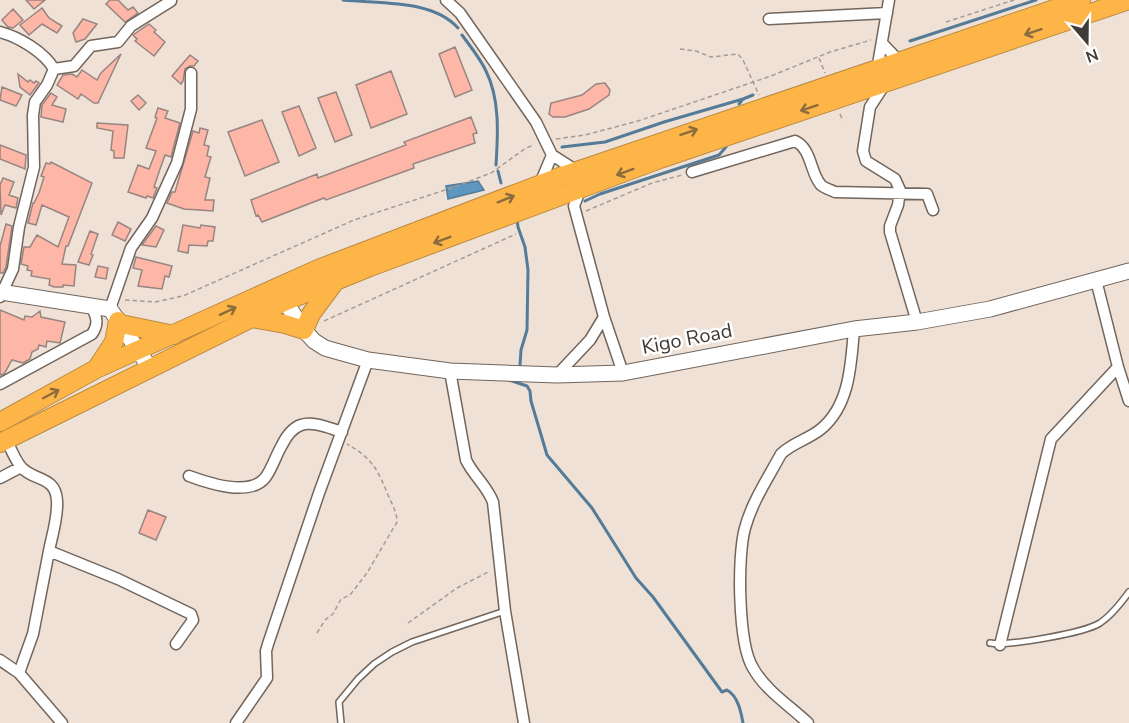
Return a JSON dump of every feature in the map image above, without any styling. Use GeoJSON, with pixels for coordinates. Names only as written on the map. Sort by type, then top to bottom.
{"type":"FeatureCollection","features":[{"type":"Feature","properties":{"kind":"highway"},"geometry":{"type":"LineString","coordinates":[[3,441],[252,318],[318,269],[539,186],[579,179],[843,96],[882,76],[900,62],[1081,0]]}},
{"type":"Feature","properties":{"kind":"highway"},"geometry":{"type":"LineString","coordinates":[[579,179],[764,107],[882,76],[1128,0]]}},
{"type":"Feature","properties":{"kind":"highway"},"geometry":{"type":"LineString","coordinates":[[0,422],[96,369],[174,335],[280,295],[335,282],[570,206],[579,179]]}},
{"type":"Feature","properties":{"kind":"highway"},"geometry":{"type":"LineString","coordinates":[[252,318],[304,330],[320,301],[335,282]]}},
{"type":"Feature","properties":{"kind":"highway"},"geometry":{"type":"LineString","coordinates":[[96,369],[114,342],[115,313],[174,335]]}},
{"type":"Feature","properties":{"kind":"street"},"geometry":{"type":"LineString","coordinates":[[446,0],[460,13],[536,122],[552,156],[579,179]]}},
{"type":"Feature","properties":{"kind":"street"},"geometry":{"type":"LineString","coordinates":[[889,0],[883,40],[882,76],[870,107],[863,147],[864,156],[871,164],[895,179],[900,195],[890,232],[917,322]]}},
{"type":"Feature","properties":{"kind":"street"},"geometry":{"type":"LineString","coordinates":[[54,69],[74,66],[91,46],[118,42],[131,26],[171,1]]}},
{"type":"Feature","properties":{"kind":"street"},"geometry":{"type":"LineString","coordinates":[[769,19],[887,14]]}},
{"type":"Feature","properties":{"kind":"street"},"geometry":{"type":"LineString","coordinates":[[0,32],[22,41],[41,55],[54,69]]}},
{"type":"Feature","properties":{"kind":"street"},"geometry":{"type":"LineString","coordinates":[[883,40],[900,62]]}},
{"type":"Feature","properties":{"kind":"street"},"geometry":{"type":"LineString","coordinates":[[54,69],[47,85],[35,102],[34,167],[19,227],[13,269],[1,294],[91,306],[115,313],[150,368]]}},
{"type":"Feature","properties":{"kind":"street"},"geometry":{"type":"LineString","coordinates":[[0,384],[92,334],[115,313],[131,248],[152,218],[177,163],[191,109],[191,73]]}},
{"type":"Feature","properties":{"kind":"street"},"geometry":{"type":"LineString","coordinates":[[843,96],[870,107]]}},
{"type":"Feature","properties":{"kind":"street"},"geometry":{"type":"LineString","coordinates":[[692,172],[795,141],[800,143],[808,155],[821,185],[835,192],[927,194],[933,210]]}},
{"type":"Feature","properties":{"kind":"street"},"geometry":{"type":"LineString","coordinates":[[539,186],[552,156]]}},
{"type":"Feature","properties":{"kind":"street"},"geometry":{"type":"LineString","coordinates":[[570,206],[623,373]]}},
{"type":"Feature","properties":{"kind":"street","name":"Kigo Road"},"geometry":{"type":"LineString","coordinates":[[280,295],[304,330],[314,341],[326,348],[368,360],[450,371],[557,375],[623,373],[854,329],[917,322],[990,309],[1129,271]]}},
{"type":"Feature","properties":{"kind":"street"},"geometry":{"type":"LineString","coordinates":[[1096,280],[1129,401]]}},
{"type":"Feature","properties":{"kind":"street"},"geometry":{"type":"LineString","coordinates":[[91,306],[97,322],[97,327],[92,334]]}},
{"type":"Feature","properties":{"kind":"street"},"geometry":{"type":"LineString","coordinates":[[557,375],[590,340],[604,316]]}},
{"type":"Feature","properties":{"kind":"street"},"geometry":{"type":"LineString","coordinates":[[808,723],[760,679],[749,661],[743,636],[740,555],[748,518],[781,454],[809,438],[827,424],[842,400],[849,375],[854,329]]}},
{"type":"Feature","properties":{"kind":"street"},"geometry":{"type":"LineString","coordinates":[[236,723],[267,678],[268,644],[368,360]]}},
{"type":"Feature","properties":{"kind":"street"},"geometry":{"type":"LineString","coordinates":[[995,644],[1051,439],[1118,367]]}},
{"type":"Feature","properties":{"kind":"street"},"geometry":{"type":"LineString","coordinates":[[450,371],[466,460],[493,502],[505,611],[524,723]]}},
{"type":"Feature","properties":{"kind":"street"},"geometry":{"type":"LineString","coordinates":[[189,476],[228,487],[255,485],[266,476],[285,438],[299,426],[311,424],[340,435]]}},
{"type":"Feature","properties":{"kind":"street"},"geometry":{"type":"LineString","coordinates":[[3,441],[21,467],[48,482],[56,493],[57,500],[56,524],[33,634],[20,673]]}},
{"type":"Feature","properties":{"kind":"street"},"geometry":{"type":"LineString","coordinates":[[0,478],[21,467]]}},
{"type":"Feature","properties":{"kind":"street"},"geometry":{"type":"LineString","coordinates":[[50,551],[118,579],[190,614],[193,620],[176,644]]}},
{"type":"Feature","properties":{"kind":"street"},"geometry":{"type":"LineString","coordinates":[[0,660],[20,673],[62,723]]}},
{"type":"Feature","properties":{"kind":"lane"},"geometry":{"type":"LineString","coordinates":[[995,644],[1033,641],[1097,625],[1120,605],[1129,592]]}},
{"type":"Feature","properties":{"kind":"lane"},"geometry":{"type":"LineString","coordinates":[[340,723],[339,702],[374,664],[412,642],[505,611]]}},
{"type":"Feature","properties":{"kind":"path"},"geometry":{"type":"LineString","coordinates":[[946,22],[1014,0]]}},
{"type":"Feature","properties":{"kind":"path"},"geometry":{"type":"LineString","coordinates":[[115,313],[183,296],[354,220],[454,188],[491,172],[526,148],[545,141],[585,135],[627,124],[753,82],[830,52],[883,40]]}},
{"type":"Feature","properties":{"kind":"path"},"geometry":{"type":"LineString","coordinates":[[680,49],[696,51],[711,57],[738,54],[764,107]]}},
{"type":"Feature","properties":{"kind":"path"},"geometry":{"type":"LineString","coordinates":[[570,206],[609,200],[652,183],[692,172]]}},
{"type":"Feature","properties":{"kind":"path"},"geometry":{"type":"LineString","coordinates":[[304,330],[516,234]]}},
{"type":"Feature","properties":{"kind":"path"},"geometry":{"type":"LineString","coordinates":[[317,633],[325,620],[333,614],[341,599],[350,595],[367,573],[397,522],[397,514],[382,478],[372,462],[340,435]]}},
{"type":"Feature","properties":{"kind":"path"},"geometry":{"type":"LineString","coordinates":[[408,623],[457,588],[481,574],[500,567]]}},
{"type":"Feature","properties":{"kind":"water"},"geometry":{"type":"Polygon","coordinates":[[[478,181],[484,190],[448,199],[446,186],[478,181]]]}},
{"type":"Feature","properties":{"kind":"building"},"geometry":{"type":"Polygon","coordinates":[[[26,0],[45,0],[34,9],[26,0]]]}},
{"type":"Feature","properties":{"kind":"building"},"geometry":{"type":"Polygon","coordinates":[[[110,0],[118,0],[128,10],[133,7],[138,13],[125,22],[106,4],[110,0]]]}},
{"type":"Feature","properties":{"kind":"building"},"geometry":{"type":"Polygon","coordinates":[[[42,8],[49,18],[62,26],[57,33],[42,24],[29,35],[20,25],[42,8]]]}},
{"type":"Feature","properties":{"kind":"building"},"geometry":{"type":"Polygon","coordinates":[[[13,9],[23,20],[13,28],[8,27],[2,20],[13,9]]]}},
{"type":"Feature","properties":{"kind":"building"},"geometry":{"type":"Polygon","coordinates":[[[83,19],[97,24],[85,39],[76,42],[73,33],[83,19]]]}},
{"type":"Feature","properties":{"kind":"building"},"geometry":{"type":"Polygon","coordinates":[[[149,24],[165,42],[154,56],[135,41],[137,39],[133,35],[149,24]]]}},
{"type":"Feature","properties":{"kind":"building"},"geometry":{"type":"Polygon","coordinates":[[[455,47],[472,90],[455,97],[439,54],[455,47]]]}},
{"type":"Feature","properties":{"kind":"building"},"geometry":{"type":"Polygon","coordinates":[[[121,54],[98,103],[94,103],[81,94],[78,99],[57,85],[63,75],[72,74],[77,77],[82,70],[97,80],[101,73],[121,54]]]}},
{"type":"Feature","properties":{"kind":"building"},"geometry":{"type":"Polygon","coordinates":[[[190,55],[198,61],[194,66],[185,69],[181,84],[172,76],[190,55]]]}},
{"type":"Feature","properties":{"kind":"building"},"geometry":{"type":"Polygon","coordinates":[[[391,71],[407,114],[371,128],[356,85],[391,71]]]}},
{"type":"Feature","properties":{"kind":"building"},"geometry":{"type":"Polygon","coordinates":[[[18,74],[28,82],[30,80],[39,83],[30,95],[20,87],[18,74]]]}},
{"type":"Feature","properties":{"kind":"building"},"geometry":{"type":"Polygon","coordinates":[[[605,83],[610,90],[609,95],[589,109],[565,117],[553,117],[549,114],[551,103],[582,95],[596,84],[605,83]]]}},
{"type":"Feature","properties":{"kind":"building"},"geometry":{"type":"Polygon","coordinates":[[[2,87],[22,95],[16,106],[0,100],[2,87]]]}},
{"type":"Feature","properties":{"kind":"building"},"geometry":{"type":"Polygon","coordinates":[[[336,92],[352,135],[335,142],[318,98],[336,92]]]}},
{"type":"Feature","properties":{"kind":"building"},"geometry":{"type":"Polygon","coordinates":[[[51,93],[57,97],[52,105],[66,109],[63,122],[41,117],[42,105],[51,93]]]}},
{"type":"Feature","properties":{"kind":"building"},"geometry":{"type":"Polygon","coordinates":[[[138,95],[146,103],[139,110],[131,101],[138,95]]]}},
{"type":"Feature","properties":{"kind":"building"},"geometry":{"type":"Polygon","coordinates":[[[299,106],[316,148],[299,156],[282,112],[299,106]]]}},
{"type":"Feature","properties":{"kind":"building"},"geometry":{"type":"Polygon","coordinates":[[[158,108],[168,111],[165,118],[180,123],[171,157],[165,155],[154,187],[157,188],[153,198],[147,196],[146,198],[128,192],[138,165],[149,169],[156,151],[146,148],[157,118],[155,117],[158,108]]]}},
{"type":"Feature","properties":{"kind":"building"},"geometry":{"type":"Polygon","coordinates":[[[471,117],[477,133],[473,134],[475,143],[413,164],[414,168],[326,200],[324,198],[262,222],[258,215],[256,216],[251,200],[317,174],[318,178],[406,145],[404,142],[471,117]]]}},
{"type":"Feature","properties":{"kind":"building"},"geometry":{"type":"Polygon","coordinates":[[[262,120],[279,162],[245,176],[228,132],[262,120]]]}},
{"type":"Feature","properties":{"kind":"building"},"geometry":{"type":"Polygon","coordinates":[[[97,123],[128,125],[124,158],[114,158],[114,151],[111,150],[113,131],[97,128],[97,123]]]}},
{"type":"Feature","properties":{"kind":"building"},"geometry":{"type":"Polygon","coordinates":[[[200,128],[208,130],[204,145],[209,146],[207,156],[211,157],[205,177],[210,178],[205,200],[214,200],[213,211],[184,209],[167,203],[172,192],[175,192],[193,131],[199,133],[200,128]]]}},
{"type":"Feature","properties":{"kind":"building"},"geometry":{"type":"Polygon","coordinates":[[[0,145],[26,155],[25,169],[0,159],[0,145]]]}},
{"type":"Feature","properties":{"kind":"building"},"geometry":{"type":"Polygon","coordinates":[[[51,162],[92,183],[68,246],[66,246],[62,264],[76,265],[74,286],[49,285],[50,279],[31,276],[32,271],[27,270],[28,266],[21,264],[24,247],[30,247],[37,235],[58,247],[69,217],[42,205],[36,225],[28,223],[33,203],[44,177],[41,176],[46,163],[51,162]]]}},
{"type":"Feature","properties":{"kind":"building"},"geometry":{"type":"Polygon","coordinates":[[[3,178],[14,182],[9,195],[18,198],[16,208],[5,205],[1,215],[0,185],[3,178]]]}},
{"type":"Feature","properties":{"kind":"building"},"geometry":{"type":"Polygon","coordinates":[[[118,222],[131,229],[125,241],[112,235],[118,222]]]}},
{"type":"Feature","properties":{"kind":"building"},"geometry":{"type":"Polygon","coordinates":[[[6,224],[12,226],[6,267],[3,273],[0,273],[0,246],[6,224]]]}},
{"type":"Feature","properties":{"kind":"building"},"geometry":{"type":"Polygon","coordinates":[[[183,225],[200,228],[201,225],[215,227],[213,241],[208,241],[207,246],[189,245],[188,253],[178,251],[183,225]]]}},
{"type":"Feature","properties":{"kind":"building"},"geometry":{"type":"Polygon","coordinates":[[[156,226],[164,230],[156,247],[142,245],[156,226]]]}},
{"type":"Feature","properties":{"kind":"building"},"geometry":{"type":"Polygon","coordinates":[[[90,231],[98,234],[89,265],[78,262],[90,231]]]}},
{"type":"Feature","properties":{"kind":"building"},"geometry":{"type":"Polygon","coordinates":[[[136,257],[172,266],[169,277],[165,276],[162,289],[138,286],[142,270],[133,268],[136,257]]]}},
{"type":"Feature","properties":{"kind":"building"},"geometry":{"type":"Polygon","coordinates":[[[98,266],[108,268],[106,279],[95,277],[98,266]]]}},
{"type":"Feature","properties":{"kind":"building"},"geometry":{"type":"Polygon","coordinates":[[[0,310],[24,320],[25,316],[32,317],[40,311],[41,317],[65,322],[60,343],[47,341],[46,347],[39,345],[38,349],[32,352],[30,359],[23,363],[12,360],[4,374],[0,375],[0,310]]]}},
{"type":"Feature","properties":{"kind":"building"},"geometry":{"type":"Polygon","coordinates":[[[148,510],[166,517],[156,540],[139,533],[148,510]]]}},
{"type":"Feature","properties":{"kind":"waterway"},"geometry":{"type":"LineString","coordinates":[[343,0],[391,3],[421,8],[448,19],[458,28]]}},
{"type":"Feature","properties":{"kind":"waterway"},"geometry":{"type":"LineString","coordinates":[[910,41],[1036,0]]}},
{"type":"Feature","properties":{"kind":"waterway"},"geometry":{"type":"LineString","coordinates":[[462,35],[484,66],[494,93],[497,129],[496,165]]}},
{"type":"Feature","properties":{"kind":"waterway"},"geometry":{"type":"LineString","coordinates":[[739,104],[743,99],[753,95]]}},
{"type":"Feature","properties":{"kind":"waterway"},"geometry":{"type":"LineString","coordinates":[[562,147],[605,142],[743,99]]}},
{"type":"Feature","properties":{"kind":"waterway"},"geometry":{"type":"LineString","coordinates":[[585,201],[719,155],[726,147]]}},
{"type":"Feature","properties":{"kind":"waterway"},"geometry":{"type":"LineString","coordinates":[[498,171],[501,183]]}},
{"type":"Feature","properties":{"kind":"waterway"},"geometry":{"type":"LineString","coordinates":[[517,219],[525,247],[528,270],[527,330],[521,350],[520,365]]}},
{"type":"Feature","properties":{"kind":"waterway"},"geometry":{"type":"LineString","coordinates":[[506,379],[527,386],[547,455],[592,508],[636,578],[653,597],[722,692],[727,690],[734,696],[743,723]]}}]}
